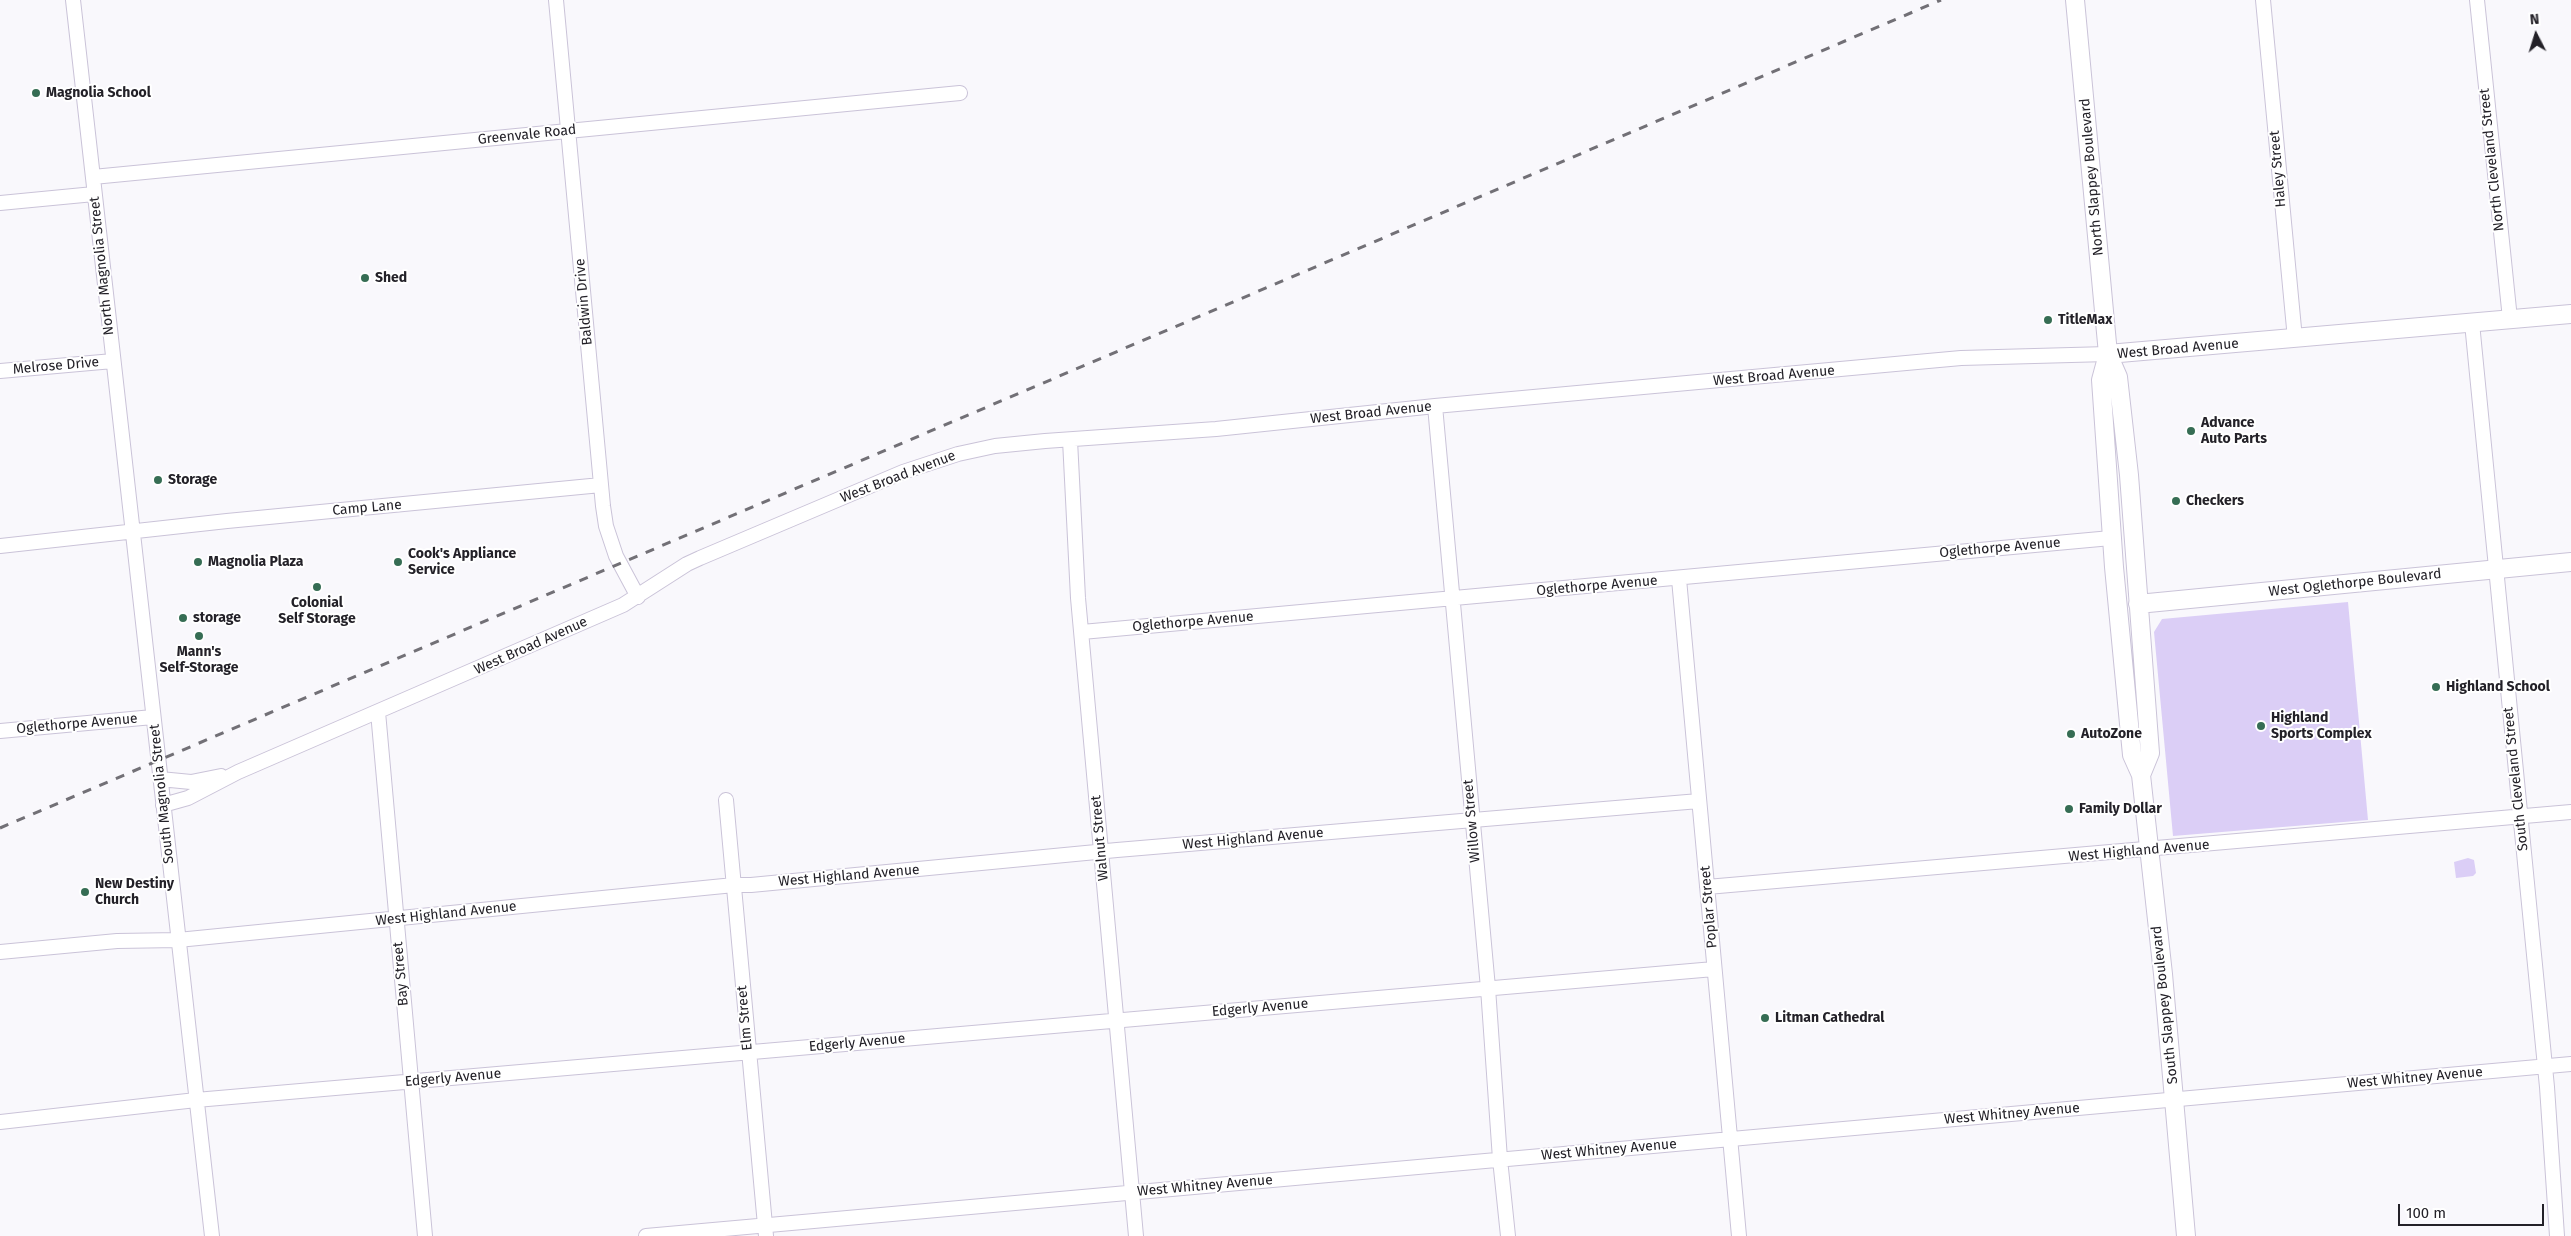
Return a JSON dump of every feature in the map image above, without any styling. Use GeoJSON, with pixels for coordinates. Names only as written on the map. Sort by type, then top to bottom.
{"type":"FeatureCollection","features":[{"type":"Feature","properties":{"kind":"main road","name":"North Slappey Boulevard"},"geometry":{"type":"LineString","coordinates":[[2075,0],[2108,354],[2118,377],[2129,475],[2138,604]]}},
{"type":"Feature","properties":{"kind":"main road","name":"West Broad Avenue"},"geometry":{"type":"LineString","coordinates":[[2108,354],[2571,314]]}},
{"type":"Feature","properties":{"kind":"main road","name":"North Slappey Boulevard"},"geometry":{"type":"LineString","coordinates":[[2108,354],[2101,380],[2115,575]]}},
{"type":"Feature","properties":{"kind":"main road","name":"West Oglethorpe Boulevard"},"geometry":{"type":"LineString","coordinates":[[2138,604],[2571,562]]}},
{"type":"Feature","properties":{"kind":"main road"},"geometry":{"type":"LineString","coordinates":[[2115,575],[2138,604],[2121,638]]}},
{"type":"Feature","properties":{"kind":"main road","name":"South Slappey Boulevard"},"geometry":{"type":"LineString","coordinates":[[2115,575],[2132,755],[2141,775],[2186,1236]]}},
{"type":"Feature","properties":{"kind":"main road","name":"South Slappey Boulevard"},"geometry":{"type":"LineString","coordinates":[[2138,604],[2150,753],[2141,775]]}},
{"type":"Feature","properties":{"kind":"street","name":"North Magnolia Street"},"geometry":{"type":"LineString","coordinates":[[73,0],[132,531]]}},
{"type":"Feature","properties":{"kind":"street","name":"Baldwin Drive"},"geometry":{"type":"LineString","coordinates":[[556,0],[606,526],[623,572],[638,597]]}},
{"type":"Feature","properties":{"kind":"street","name":"Haley Street"},"geometry":{"type":"LineString","coordinates":[[2262,0],[2295,339]]}},
{"type":"Feature","properties":{"kind":"street","name":"North Cleveland Street"},"geometry":{"type":"LineString","coordinates":[[2477,0],[2510,319]]}},
{"type":"Feature","properties":{"kind":"street","name":"Greenvale Road"},"geometry":{"type":"LineString","coordinates":[[93,177],[960,93]]}},
{"type":"Feature","properties":{"kind":"street"},"geometry":{"type":"LineString","coordinates":[[0,203],[94,194]]}},
{"type":"Feature","properties":{"kind":"street","name":"South Cleveland Street"},"geometry":{"type":"LineString","coordinates":[[2472,323],[2544,1066],[2557,1236]]}},
{"type":"Feature","properties":{"kind":"street","name":"West Broad Avenue"},"geometry":{"type":"LineString","coordinates":[[163,805],[188,798],[238,772],[614,609],[638,597],[687,564],[903,472],[958,454],[995,446],[1216,429],[1435,406],[1961,358],[2108,354]]}},
{"type":"Feature","properties":{"kind":"street","name":"Melrose Drive"},"geometry":{"type":"LineString","coordinates":[[0,371],[113,361]]}},
{"type":"Feature","properties":{"kind":"street","name":"Willow Street"},"geometry":{"type":"LineString","coordinates":[[1435,406],[1488,988],[1500,1159],[1508,1236]]}},
{"type":"Feature","properties":{"kind":"street","name":"Walnut Street"},"geometry":{"type":"LineString","coordinates":[[1070,440],[1082,632],[1136,1236]]}},
{"type":"Feature","properties":{"kind":"street","name":"Camp Lane"},"geometry":{"type":"LineString","coordinates":[[132,531],[601,485]]}},
{"type":"Feature","properties":{"kind":"street"},"geometry":{"type":"LineString","coordinates":[[0,546],[132,531]]}},
{"type":"Feature","properties":{"kind":"street","name":"South Magnolia Street"},"geometry":{"type":"LineString","coordinates":[[132,531],[212,1236]]}},
{"type":"Feature","properties":{"kind":"street","name":"Oglethorpe Avenue"},"geometry":{"type":"LineString","coordinates":[[1082,632],[1452,600],[2111,538]]}},
{"type":"Feature","properties":{"kind":"street","name":"Poplar Street"},"geometry":{"type":"LineString","coordinates":[[1679,579],[1738,1236]]}},
{"type":"Feature","properties":{"kind":"street","name":"Bay Street"},"geometry":{"type":"LineString","coordinates":[[378,712],[425,1236]]}},
{"type":"Feature","properties":{"kind":"street","name":"Oglethorpe Avenue"},"geometry":{"type":"LineString","coordinates":[[0,731],[153,717]]}},
{"type":"Feature","properties":{"kind":"street","name":"West Broad Avenue"},"geometry":{"type":"LineString","coordinates":[[160,779],[192,782],[238,772]]}},
{"type":"Feature","properties":{"kind":"street","name":"Elm Street"},"geometry":{"type":"LineString","coordinates":[[726,800],[765,1230]]}},
{"type":"Feature","properties":{"kind":"street","name":"West Highland Avenue"},"geometry":{"type":"LineString","coordinates":[[0,952],[117,941],[178,940],[734,884],[751,885],[1699,801]]}},
{"type":"Feature","properties":{"kind":"street","name":"West Highland Avenue"},"geometry":{"type":"LineString","coordinates":[[1707,887],[2571,812]]}},
{"type":"Feature","properties":{"kind":"street","name":"Edgerly Avenue"},"geometry":{"type":"LineString","coordinates":[[0,1122],[196,1100],[1714,969]]}},
{"type":"Feature","properties":{"kind":"street","name":"West Whitney Avenue"},"geometry":{"type":"LineString","coordinates":[[646,1236],[765,1230],[1132,1192],[2571,1064]]}},
{"type":"Feature","properties":{"kind":"shaded area","name":"Highland Sports Complex"},"geometry":{"type":"Polygon","coordinates":[[[2348,602],[2368,820],[2173,836],[2154,632],[2162,619],[2348,602]]]}},
{"type":"Feature","properties":{"kind":"shaded area"},"geometry":{"type":"Polygon","coordinates":[[[2468,858],[2474,860],[2476,873],[2473,876],[2456,878],[2454,862],[2468,858]]]}},
{"type":"Feature","properties":{"kind":"railway"},"geometry":{"type":"LineString","coordinates":[[0,828],[1941,0]]}},
{"type":"Feature","properties":{"kind":"place","name":"Magnolia School"},"geometry":{"type":"Point","coordinates":[36,93]}},
{"type":"Feature","properties":{"kind":"place","name":"Shed"},"geometry":{"type":"Point","coordinates":[365,278]}},
{"type":"Feature","properties":{"kind":"place","name":"TitleMax"},"geometry":{"type":"Point","coordinates":[2048,320]}},
{"type":"Feature","properties":{"kind":"place","name":"Advance Auto Parts"},"geometry":{"type":"Point","coordinates":[2191,431]}},
{"type":"Feature","properties":{"kind":"place","name":"Storage"},"geometry":{"type":"Point","coordinates":[158,480]}},
{"type":"Feature","properties":{"kind":"place","name":"Checkers"},"geometry":{"type":"Point","coordinates":[2176,501]}},
{"type":"Feature","properties":{"kind":"place","name":"Magnolia Plaza"},"geometry":{"type":"Point","coordinates":[198,562]}},
{"type":"Feature","properties":{"kind":"place","name":"Cook's Appliance Service"},"geometry":{"type":"Point","coordinates":[398,562]}},
{"type":"Feature","properties":{"kind":"place","name":"Colonial Self Storage"},"geometry":{"type":"Point","coordinates":[317,587]}},
{"type":"Feature","properties":{"kind":"place","name":"storage"},"geometry":{"type":"Point","coordinates":[183,618]}},
{"type":"Feature","properties":{"kind":"place","name":"Mann's Self-Storage"},"geometry":{"type":"Point","coordinates":[199,636]}},
{"type":"Feature","properties":{"kind":"place","name":"Highland School"},"geometry":{"type":"Point","coordinates":[2436,687]}},
{"type":"Feature","properties":{"kind":"place","name":"Highland Sports Complex"},"geometry":{"type":"Point","coordinates":[2261,726]}},
{"type":"Feature","properties":{"kind":"place","name":"AutoZone"},"geometry":{"type":"Point","coordinates":[2071,734]}},
{"type":"Feature","properties":{"kind":"place","name":"Family Dollar"},"geometry":{"type":"Point","coordinates":[2069,809]}},
{"type":"Feature","properties":{"kind":"place","name":"New Destiny Church"},"geometry":{"type":"Point","coordinates":[85,892]}},
{"type":"Feature","properties":{"kind":"place","name":"Litman Cathedral"},"geometry":{"type":"Point","coordinates":[1765,1018]}}]}
